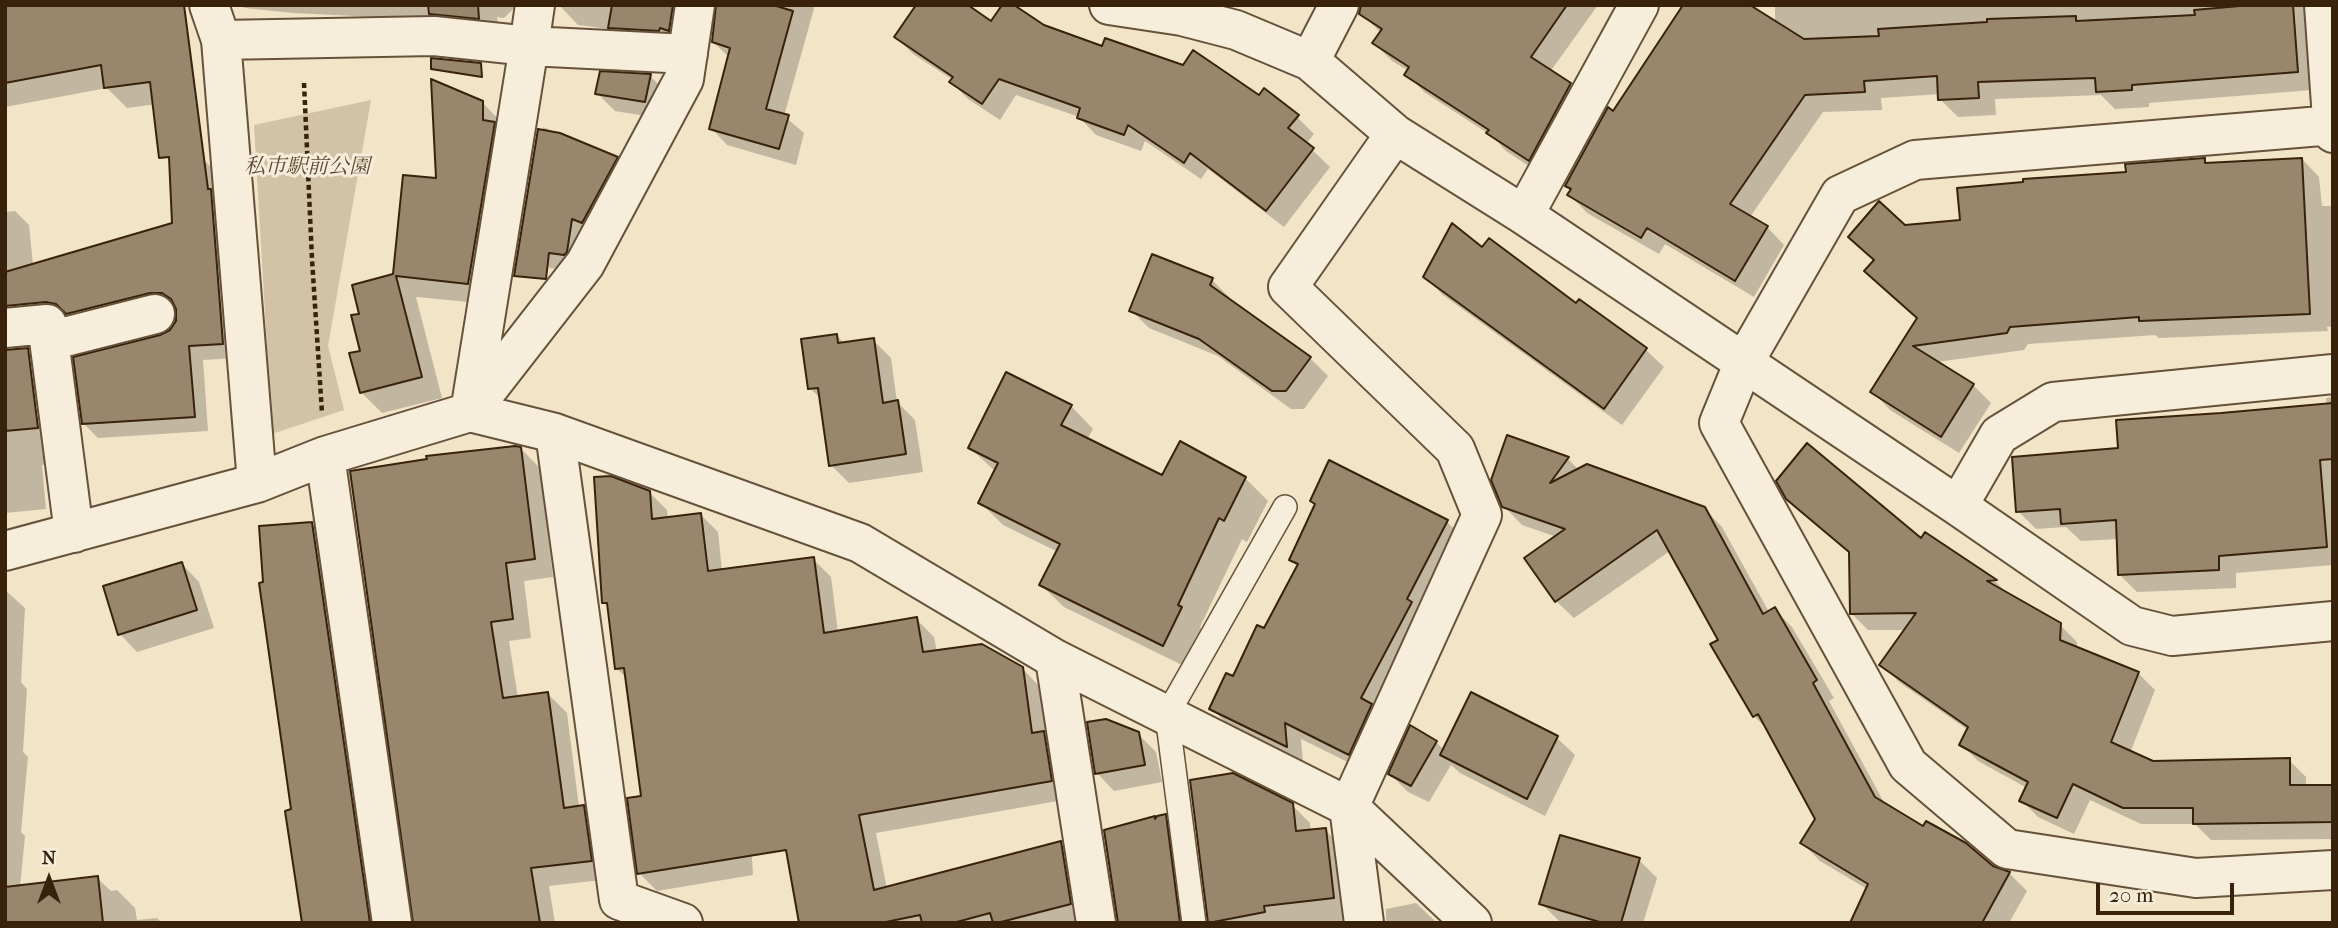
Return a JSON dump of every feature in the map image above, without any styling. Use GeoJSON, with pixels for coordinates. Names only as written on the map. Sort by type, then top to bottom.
{"type":"FeatureCollection","features":[{"type":"Feature","properties":{"kind":"street"},"geometry":{"type":"LineString","coordinates":[[470,412],[534,5]]}},
{"type":"Feature","properties":{"kind":"street"},"geometry":{"type":"LineString","coordinates":[[470,412],[585,264],[684,79],[695,5]]}},
{"type":"Feature","properties":{"kind":"street"},"geometry":{"type":"LineString","coordinates":[[1108,5],[1182,16],[1236,30],[1310,61],[1395,134],[1524,215],[2132,626],[2172,636],[2333,621]]}},
{"type":"Feature","properties":{"kind":"street"},"geometry":{"type":"LineString","coordinates":[[1310,61],[1339,5]]}},
{"type":"Feature","properties":{"kind":"street"},"geometry":{"type":"LineString","coordinates":[[1524,215],[1639,5]]}},
{"type":"Feature","properties":{"kind":"street"},"geometry":{"type":"LineString","coordinates":[[2324,5],[2333,133]]}},
{"type":"Feature","properties":{"kind":"street"},"geometry":{"type":"LineString","coordinates":[[257,483],[215,23],[302,40],[436,21],[529,46],[688,54]]}},
{"type":"Feature","properties":{"kind":"street"},"geometry":{"type":"LineString","coordinates":[[2332,125],[1916,160],[1840,195],[1744,362],[1719,423],[1909,765],[2007,849],[2196,878],[2333,870]]}},
{"type":"Feature","properties":{"kind":"street"},"geometry":{"type":"LineString","coordinates":[[1363,923],[1349,807],[1482,515],[1455,449],[1288,288],[1395,134]]}},
{"type":"Feature","properties":{"kind":"street"},"geometry":{"type":"LineString","coordinates":[[49,341],[155,314]]}},
{"type":"Feature","properties":{"kind":"street"},"geometry":{"type":"LineString","coordinates":[[5,328],[47,324],[74,533]]}},
{"type":"Feature","properties":{"kind":"street"},"geometry":{"type":"LineString","coordinates":[[1958,506],[1998,435],[2053,402],[2333,374]]}},
{"type":"Feature","properties":{"kind":"street"},"geometry":{"type":"LineString","coordinates":[[5,551],[257,483],[325,456],[470,412],[555,433],[860,542],[1055,659],[1349,807],[1472,923]]}},
{"type":"Feature","properties":{"kind":"street"},"geometry":{"type":"LineString","coordinates":[[555,433],[620,900],[683,923]]}},
{"type":"Feature","properties":{"kind":"street"},"geometry":{"type":"LineString","coordinates":[[325,456],[392,923]]}},
{"type":"Feature","properties":{"kind":"street"},"geometry":{"type":"LineString","coordinates":[[1055,659],[1096,923]]}},
{"type":"Feature","properties":{"kind":"lane"},"geometry":{"type":"LineString","coordinates":[[1194,923],[1167,715],[1285,507]]}},
{"type":"Feature","properties":{"kind":"path"},"geometry":{"type":"LineString","coordinates":[[302,40],[312,259],[325,456]]}},
{"type":"Feature","properties":{"kind":"green space","name":"私市駅前公園"},"geometry":{"type":"Polygon","coordinates":[[[371,100],[328,346],[344,410],[272,434],[254,125],[371,100]]]}},
{"type":"Feature","properties":{"kind":"building"},"geometry":{"type":"Polygon","coordinates":[[[5,5],[184,5],[208,189],[211,189],[223,344],[189,346],[195,417],[82,424],[73,357],[160,335],[170,330],[176,321],[176,309],[171,299],[162,293],[150,293],[66,314],[56,304],[46,302],[5,306],[5,272],[172,223],[169,157],[159,158],[150,82],[104,88],[101,65],[5,83],[5,5]]]}},
{"type":"Feature","properties":{"kind":"building"},"geometry":{"type":"Polygon","coordinates":[[[428,5],[478,5],[479,19],[429,14],[428,5]]]}},
{"type":"Feature","properties":{"kind":"building"},"geometry":{"type":"Polygon","coordinates":[[[612,5],[673,5],[669,31],[660,28],[659,31],[608,28],[612,5]]]}},
{"type":"Feature","properties":{"kind":"building"},"geometry":{"type":"Polygon","coordinates":[[[716,5],[773,5],[793,11],[766,109],[789,115],[779,149],[709,129],[730,48],[712,42],[716,5]]]}},
{"type":"Feature","properties":{"kind":"building"},"geometry":{"type":"Polygon","coordinates":[[[916,5],[968,5],[991,21],[1002,5],[1014,5],[1044,25],[1102,46],[1105,38],[1183,65],[1193,50],[1259,95],[1264,88],[1299,115],[1288,128],[1314,148],[1266,211],[1190,153],[1184,163],[1128,125],[1124,135],[1077,118],[1080,108],[999,79],[982,104],[949,82],[953,77],[894,37],[916,5]]]}},
{"type":"Feature","properties":{"kind":"building"},"geometry":{"type":"Polygon","coordinates":[[[1361,5],[1567,5],[1531,57],[1571,83],[1529,161],[1486,133],[1489,130],[1404,75],[1409,67],[1372,43],[1382,29],[1359,14],[1361,5]]]}},
{"type":"Feature","properties":{"kind":"building"},"geometry":{"type":"Polygon","coordinates":[[[1683,5],[1750,5],[1804,39],[1879,36],[1878,29],[1987,22],[1987,19],[2076,16],[2076,21],[2195,15],[2194,10],[2251,5],[2293,5],[2298,72],[2132,85],[2132,90],[2096,92],[2095,78],[1978,82],[1979,98],[1938,100],[1937,76],[1864,81],[1865,92],[1805,95],[1730,204],[1768,226],[1735,281],[1647,228],[1641,238],[1567,195],[1571,189],[1565,186],[1608,107],[1613,111],[1683,5]]]}},
{"type":"Feature","properties":{"kind":"building"},"geometry":{"type":"Polygon","coordinates":[[[431,58],[481,63],[482,77],[431,69],[431,58]]]}},
{"type":"Feature","properties":{"kind":"building"},"geometry":{"type":"Polygon","coordinates":[[[600,71],[651,74],[645,102],[595,94],[600,71]]]}},
{"type":"Feature","properties":{"kind":"building"},"geometry":{"type":"Polygon","coordinates":[[[431,79],[483,101],[483,120],[495,122],[468,284],[396,276],[422,377],[360,393],[349,353],[360,351],[351,315],[359,314],[352,285],[393,274],[403,175],[436,178],[431,79]]]}},
{"type":"Feature","properties":{"kind":"building"},"geometry":{"type":"Polygon","coordinates":[[[538,129],[560,133],[618,157],[582,223],[572,219],[567,252],[564,255],[549,253],[546,279],[514,276],[538,129]]]}},
{"type":"Feature","properties":{"kind":"building"},"geometry":{"type":"Polygon","coordinates":[[[2205,158],[2205,163],[2302,158],[2310,314],[2139,321],[2139,317],[2010,327],[2007,333],[1913,346],[1974,384],[1941,437],[1870,392],[1917,318],[1864,271],[1874,260],[1848,237],[1879,201],[1905,225],[1960,220],[1957,188],[2023,182],[2023,179],[2126,172],[2125,164],[2205,158]]]}},
{"type":"Feature","properties":{"kind":"building"},"geometry":{"type":"Polygon","coordinates":[[[1452,223],[1482,247],[1489,238],[1576,303],[1579,299],[1647,348],[1604,409],[1423,277],[1452,223]]]}},
{"type":"Feature","properties":{"kind":"building"},"geometry":{"type":"Polygon","coordinates":[[[1152,254],[1213,278],[1210,285],[1311,357],[1286,391],[1272,391],[1199,339],[1129,311],[1152,254]]]}},
{"type":"Feature","properties":{"kind":"building"},"geometry":{"type":"Polygon","coordinates":[[[837,334],[838,343],[874,338],[883,403],[898,400],[906,454],[829,466],[818,388],[808,389],[801,339],[837,334]]]}},
{"type":"Feature","properties":{"kind":"building"},"geometry":{"type":"Polygon","coordinates":[[[28,348],[38,428],[5,431],[5,350],[28,348]]]}},
{"type":"Feature","properties":{"kind":"building"},"geometry":{"type":"Polygon","coordinates":[[[1006,372],[1072,405],[1061,425],[1162,475],[1180,441],[1246,477],[1224,521],[1219,518],[1178,605],[1182,607],[1163,646],[1039,585],[1060,544],[978,503],[998,463],[968,448],[1006,372]]]}},
{"type":"Feature","properties":{"kind":"building"},"geometry":{"type":"Polygon","coordinates":[[[2333,403],[2333,459],[2320,460],[2327,547],[2219,556],[2219,570],[2118,575],[2116,520],[2061,524],[2060,509],[2016,512],[2012,457],[2118,448],[2116,420],[2333,403]]]}},
{"type":"Feature","properties":{"kind":"building"},"geometry":{"type":"Polygon","coordinates":[[[1507,435],[1569,457],[1550,483],[1587,464],[1705,507],[1763,614],[1775,607],[1817,680],[1813,683],[1875,797],[1923,826],[1926,821],[1966,843],[1993,866],[2010,872],[1982,923],[1850,923],[1868,884],[1800,843],[1815,819],[1758,714],[1753,717],[1710,644],[1718,640],[1657,530],[1555,602],[1524,558],[1565,529],[1502,507],[1491,480],[1507,435]]]}},
{"type":"Feature","properties":{"kind":"building"},"geometry":{"type":"Polygon","coordinates":[[[1807,443],[1921,538],[1925,532],[1997,580],[1987,581],[2061,623],[2060,640],[2139,672],[2111,742],[2153,761],[2290,758],[2290,785],[2333,785],[2333,822],[2193,824],[2193,808],[2123,808],[2073,784],[2057,818],[2019,801],[2028,782],[1959,745],[1968,727],[1879,665],[1916,613],[1850,614],[1849,552],[1786,499],[1776,481],[1807,443]]]}},
{"type":"Feature","properties":{"kind":"building"},"geometry":{"type":"Polygon","coordinates":[[[521,447],[535,559],[506,563],[513,619],[491,622],[503,698],[548,692],[564,808],[584,805],[592,861],[531,868],[540,923],[413,923],[350,471],[427,459],[426,456],[521,447]]]}},
{"type":"Feature","properties":{"kind":"building"},"geometry":{"type":"Polygon","coordinates":[[[1329,460],[1448,520],[1407,599],[1412,602],[1361,698],[1372,704],[1349,755],[1285,723],[1287,747],[1209,709],[1226,673],[1233,676],[1257,625],[1264,628],[1298,564],[1289,560],[1315,504],[1310,501],[1329,460]]]}},
{"type":"Feature","properties":{"kind":"building"},"geometry":{"type":"Polygon","coordinates":[[[611,476],[650,491],[652,519],[701,513],[708,571],[814,557],[824,633],[917,617],[923,652],[982,644],[1023,667],[1032,733],[1044,731],[1052,781],[859,815],[874,890],[1061,841],[1071,904],[997,923],[993,923],[990,913],[953,923],[922,923],[920,915],[881,923],[799,923],[786,850],[637,874],[627,798],[641,796],[624,668],[615,669],[607,603],[602,603],[594,477],[611,476]]]}},
{"type":"Feature","properties":{"kind":"building"},"geometry":{"type":"Polygon","coordinates":[[[312,522],[370,923],[302,923],[285,811],[291,809],[259,583],[263,582],[259,526],[312,522]]]}},
{"type":"Feature","properties":{"kind":"building"},"geometry":{"type":"Polygon","coordinates":[[[182,562],[197,610],[118,635],[103,586],[182,562]]]}},
{"type":"Feature","properties":{"kind":"building"},"geometry":{"type":"Polygon","coordinates":[[[1471,692],[1558,736],[1527,799],[1440,755],[1471,692]]]}},
{"type":"Feature","properties":{"kind":"building"},"geometry":{"type":"Polygon","coordinates":[[[1106,719],[1139,732],[1145,765],[1095,774],[1087,722],[1106,719]]]}},
{"type":"Feature","properties":{"kind":"building"},"geometry":{"type":"Polygon","coordinates":[[[1410,725],[1437,741],[1411,786],[1388,774],[1410,725]]]}},
{"type":"Feature","properties":{"kind":"building"},"geometry":{"type":"Polygon","coordinates":[[[1233,773],[1293,803],[1296,831],[1326,828],[1334,898],[1264,906],[1265,912],[1208,923],[1190,780],[1233,773]]]}},
{"type":"Feature","properties":{"kind":"building"},"geometry":{"type":"Polygon","coordinates":[[[1166,814],[1180,923],[1118,923],[1104,830],[1166,814]]]}},
{"type":"Feature","properties":{"kind":"building"},"geometry":{"type":"Polygon","coordinates":[[[1560,835],[1640,858],[1621,923],[1603,923],[1539,904],[1560,835]]]}},
{"type":"Feature","properties":{"kind":"building"},"geometry":{"type":"Polygon","coordinates":[[[98,876],[103,923],[5,923],[5,887],[98,876]]]}}]}
